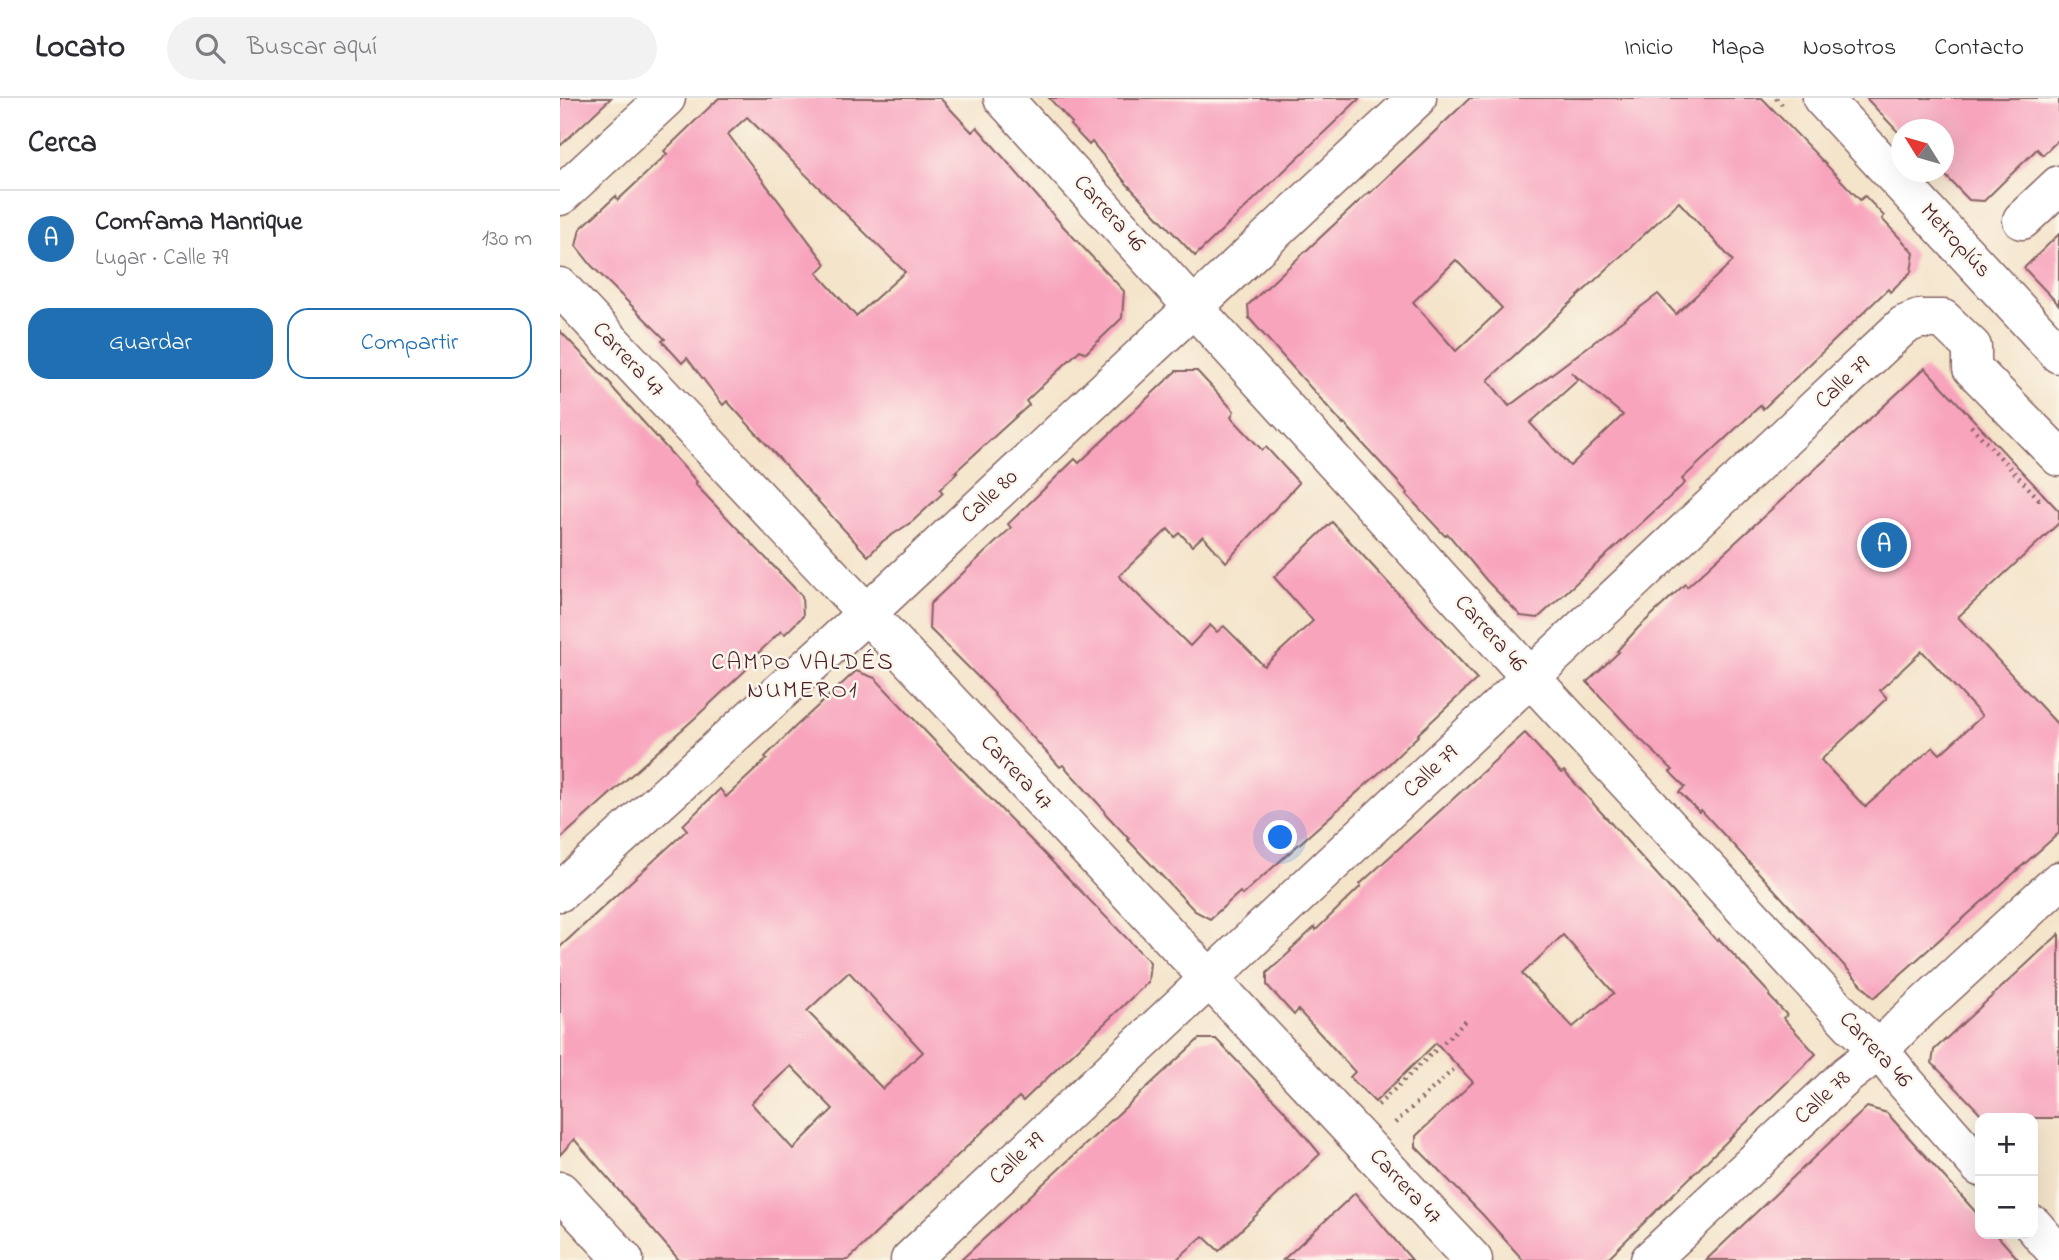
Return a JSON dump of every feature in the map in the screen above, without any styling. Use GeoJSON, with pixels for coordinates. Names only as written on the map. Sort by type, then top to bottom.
{"type":"FeatureCollection","features":[{"type":"Feature","properties":{"kind":"street"},"geometry":{"type":"LineString","coordinates":[[560,196],[666,98]]}},
{"type":"Feature","properties":{"kind":"street","name":"Carrera 46"},"geometry":{"type":"LineString","coordinates":[[1003,98],[1531,678],[1851,1024],[1879,1050],[1975,1161]]}},
{"type":"Feature","properties":{"kind":"street","name":"Calle 80"},"geometry":{"type":"LineString","coordinates":[[560,892],[866,614],[1417,98]]}},
{"type":"Feature","properties":{"kind":"street","name":"Metroplús"},"geometry":{"type":"LineString","coordinates":[[1822,98],[2059,354]]}},
{"type":"Feature","properties":{"kind":"street"},"geometry":{"type":"LineString","coordinates":[[2022,220],[2059,185]]}},
{"type":"Feature","properties":{"kind":"street","name":"Carrera 47"},"geometry":{"type":"LineString","coordinates":[[560,287],[1473,1260]]}},
{"type":"Feature","properties":{"kind":"street","name":"Calle 79"},"geometry":{"type":"LineString","coordinates":[[910,1260],[1904,325],[1919,319],[1944,319],[1972,347],[1972,368],[2059,457]]}},
{"type":"Feature","properties":{"kind":"street","name":"Calle 78"},"geometry":{"type":"LineString","coordinates":[[1650,1260],[2059,881]]}},
{"type":"Feature","properties":{"kind":"street"},"geometry":{"type":"LineString","coordinates":[[560,1191],[624,1260]]}},
{"type":"Feature","properties":{"kind":"street"},"geometry":{"type":"LineString","coordinates":[[2038,1231],[2059,1255]]}},
{"type":"Feature","properties":{"kind":"path"},"geometry":{"type":"LineString","coordinates":[[1360,1139],[1467,1020]]}},
{"type":"Feature","properties":{"kind":"path"},"geometry":{"type":"LineString","coordinates":[[1360,1139],[1453,1070]]}},
{"type":"Feature","properties":{"kind":"building"},"geometry":{"type":"Polygon","coordinates":[[[560,98],[611,98],[560,146],[560,98]]]}},
{"type":"Feature","properties":{"kind":"building"},"geometry":{"type":"Polygon","coordinates":[[[719,98],[940,98],[972,132],[977,127],[1062,225],[1124,291],[1122,318],[1086,353],[1080,350],[1026,401],[1029,405],[955,472],[957,473],[940,489],[943,493],[913,521],[883,541],[868,556],[727,401],[723,405],[687,358],[682,363],[662,341],[665,339],[592,266],[576,246],[580,229],[616,196],[618,200],[667,154],[664,151],[719,98]],[[747,117],[728,134],[826,264],[817,273],[856,316],[905,272],[747,117]]]}},
{"type":"Feature","properties":{"kind":"building"},"geometry":{"type":"Polygon","coordinates":[[[1049,98],[1360,98],[1195,256],[1126,183],[1092,142],[1089,145],[1070,125],[1072,123],[1049,98]]]}},
{"type":"Feature","properties":{"kind":"building"},"geometry":{"type":"Polygon","coordinates":[[[1470,98],[1762,98],[1860,200],[1865,196],[1884,216],[1882,219],[1914,253],[1911,272],[1890,292],[1888,289],[1763,409],[1761,405],[1682,479],[1685,483],[1538,618],[1521,616],[1487,581],[1448,534],[1445,536],[1406,494],[1408,493],[1249,318],[1248,305],[1470,98]],[[1679,202],[1488,380],[1509,406],[1658,294],[1676,314],[1733,261],[1679,202]],[[1456,260],[1413,302],[1456,351],[1502,308],[1456,260]],[[1571,372],[1578,380],[1530,423],[1570,466],[1623,415],[1571,372]]]}},
{"type":"Feature","properties":{"kind":"building"},"geometry":{"type":"Polygon","coordinates":[[[1866,98],[2059,98],[2059,139],[2043,155],[2037,149],[1984,201],[1969,200],[1952,182],[1954,182],[1954,119],[1891,119],[1891,125],[1866,98]]]}},
{"type":"Feature","properties":{"kind":"building"},"geometry":{"type":"Polygon","coordinates":[[[2059,234],[2059,305],[2024,268],[2059,234]]]}},
{"type":"Feature","properties":{"kind":"building"},"geometry":{"type":"Polygon","coordinates":[[[560,331],[612,385],[697,482],[695,484],[802,596],[803,616],[785,634],[781,631],[748,663],[749,667],[695,718],[560,839],[560,331]]]}},
{"type":"Feature","properties":{"kind":"building"},"geometry":{"type":"Polygon","coordinates":[[[1925,368],[2059,511],[2059,523],[1958,617],[2059,726],[2059,833],[1874,998],[1701,810],[1699,812],[1679,792],[1685,787],[1670,772],[1673,770],[1587,682],[1619,652],[1617,651],[1638,628],[1685,584],[1687,587],[1925,368]],[[1922,651],[1880,690],[1887,698],[1821,760],[1865,807],[1933,747],[1940,754],[1982,716],[1922,651]]]}},
{"type":"Feature","properties":{"kind":"building"},"geometry":{"type":"Polygon","coordinates":[[[1176,371],[1197,371],[1234,411],[1231,417],[1262,450],[1266,447],[1299,483],[1226,562],[1203,536],[1192,546],[1180,533],[1175,537],[1168,529],[1119,576],[1190,646],[1210,625],[1217,632],[1224,626],[1264,666],[1313,621],[1274,577],[1332,522],[1477,679],[1388,765],[1242,895],[1240,892],[1210,919],[1195,911],[1063,765],[1060,767],[995,694],[929,628],[930,604],[1011,528],[1008,524],[1075,459],[1079,463],[1176,371]]]}},
{"type":"Feature","properties":{"kind":"building"},"geometry":{"type":"Polygon","coordinates":[[[856,671],[875,678],[1150,962],[1148,982],[1023,1101],[1019,1097],[848,1260],[679,1260],[574,1139],[560,1155],[560,947],[687,830],[683,825],[720,789],[726,797],[767,759],[765,757],[856,671]],[[849,972],[807,1011],[883,1089],[923,1052],[849,972]],[[791,1066],[751,1103],[793,1149],[833,1109],[791,1066]]]}},
{"type":"Feature","properties":{"kind":"building"},"geometry":{"type":"Polygon","coordinates":[[[1525,733],[1561,773],[1564,771],[1717,941],[1719,939],[1770,994],[1787,1015],[1783,1018],[1816,1054],[1606,1260],[1523,1260],[1416,1147],[1416,1136],[1473,1082],[1436,1043],[1375,1102],[1350,1077],[1355,1072],[1327,1041],[1298,1010],[1294,1015],[1267,985],[1267,973],[1315,927],[1316,930],[1361,886],[1360,884],[1525,733]],[[1563,935],[1522,974],[1573,1027],[1614,993],[1563,935]]]}},
{"type":"Feature","properties":{"kind":"building"},"geometry":{"type":"Polygon","coordinates":[[[2059,934],[2059,1118],[2038,1118],[2038,1113],[1980,1113],[1932,1063],[1934,1050],[2059,934]]]}},
{"type":"Feature","properties":{"kind":"building"},"geometry":{"type":"Polygon","coordinates":[[[1199,1039],[1216,1039],[1282,1108],[1320,1154],[1219,1251],[1203,1236],[1176,1260],[961,1260],[1199,1039]]]}},
{"type":"Feature","properties":{"kind":"building"},"geometry":{"type":"Polygon","coordinates":[[[1867,1107],[1887,1113],[1975,1211],[1975,1239],[2000,1239],[2019,1260],[1706,1260],[1867,1107]]]}},
{"type":"Feature","properties":{"kind":"building"},"geometry":{"type":"Polygon","coordinates":[[[1355,1193],[1412,1260],[1283,1260],[1355,1193]]]}},
{"type":"Feature","properties":{"kind":"place","name":"Comfama Manrique"},"geometry":{"type":"Point","coordinates":[1884,545]}},
{"type":"Feature","properties":{"kind":"district","name":"CAMPO VALDÉS NUMERO1"},"geometry":{"type":"Point","coordinates":[803,677]}}]}
